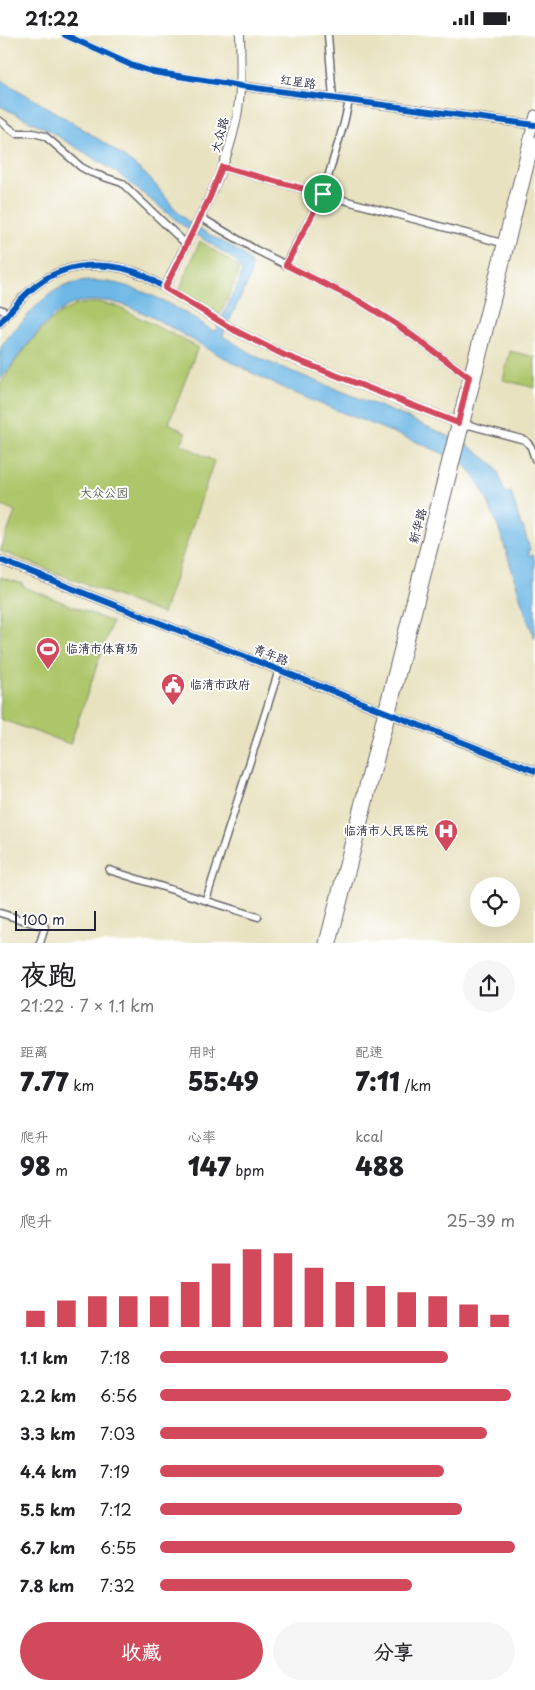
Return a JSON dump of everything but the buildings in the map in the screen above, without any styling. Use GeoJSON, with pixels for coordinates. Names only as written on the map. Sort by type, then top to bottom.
{"type":"FeatureCollection","features":[{"type":"Feature","properties":{"kind":"main road","name":"新华路"},"geometry":{"type":"LineString","coordinates":[[460,428],[469,377],[534,122]]}},
{"type":"Feature","properties":{"kind":"main road","name":"新华路"},"geometry":{"type":"LineString","coordinates":[[324,943],[535,141]]}},
{"type":"Feature","properties":{"kind":"main road","name":"新华路"},"geometry":{"type":"LineString","coordinates":[[332,943],[386,712]]}},
{"type":"Feature","properties":{"kind":"street","name":"红星路"},"geometry":{"type":"LineString","coordinates":[[65,35],[132,65],[153,72],[349,101],[534,122]]}},
{"type":"Feature","properties":{"kind":"street","name":"大众路"},"geometry":{"type":"LineString","coordinates":[[165,288],[200,217],[222,167],[234,132],[241,86],[240,35]]}},
{"type":"Feature","properties":{"kind":"street"},"geometry":{"type":"LineString","coordinates":[[328,35],[333,98]]}},
{"type":"Feature","properties":{"kind":"street"},"geometry":{"type":"LineString","coordinates":[[286,265],[323,194],[349,101]]}},
{"type":"Feature","properties":{"kind":"street"},"geometry":{"type":"LineString","coordinates":[[0,121],[16,133],[34,133],[45,136],[81,167],[92,173],[122,183],[186,244]]}},
{"type":"Feature","properties":{"kind":"street"},"geometry":{"type":"LineString","coordinates":[[222,167],[502,243]]}},
{"type":"Feature","properties":{"kind":"street"},"geometry":{"type":"LineString","coordinates":[[200,217],[256,250],[361,302],[396,324],[469,377]]}},
{"type":"Feature","properties":{"kind":"street"},"geometry":{"type":"LineString","coordinates":[[0,323],[26,294],[41,282],[62,271],[97,266],[118,267],[136,272],[234,330],[284,355],[460,428],[525,439],[531,447],[535,459]]}},
{"type":"Feature","properties":{"kind":"street"},"geometry":{"type":"LineString","coordinates":[[0,309],[8,313]]}},
{"type":"Feature","properties":{"kind":"street","name":"青年路"},"geometry":{"type":"LineString","coordinates":[[0,560],[535,771]]}},
{"type":"Feature","properties":{"kind":"street"},"geometry":{"type":"LineString","coordinates":[[206,900],[279,670]]}},
{"type":"Feature","properties":{"kind":"street"},"geometry":{"type":"LineString","coordinates":[[109,870],[258,917]]}},
{"type":"Feature","properties":{"kind":"street"},"geometry":{"type":"LineString","coordinates":[[0,913],[45,927],[40,943]]}},
{"type":"Feature","properties":{"kind":"green space"},"geometry":{"type":"Polygon","coordinates":[[[200,241],[238,268],[238,275],[220,315],[181,292],[181,286],[200,241]]]}},
{"type":"Feature","properties":{"kind":"green space","name":"大众公园"},"geometry":{"type":"Polygon","coordinates":[[[100,303],[116,306],[198,347],[169,423],[186,433],[181,444],[214,461],[163,614],[0,551],[15,512],[0,505],[0,385],[31,342],[51,321],[73,306],[100,303]]]}},
{"type":"Feature","properties":{"kind":"green space"},"geometry":{"type":"Polygon","coordinates":[[[510,351],[535,357],[535,388],[503,380],[510,351]]]}},
{"type":"Feature","properties":{"kind":"green space","name":"临清市体育场"},"geometry":{"type":"Polygon","coordinates":[[[0,577],[23,584],[22,586],[112,622],[70,744],[0,719],[0,577]]]}},
{"type":"Feature","properties":{"kind":"water"},"geometry":{"type":"Polygon","coordinates":[[[0,79],[109,146],[149,177],[190,223],[229,245],[250,262],[250,277],[223,334],[224,337],[263,360],[399,414],[468,445],[494,465],[505,494],[511,492],[530,550],[528,551],[535,560],[535,639],[522,605],[501,534],[487,500],[473,474],[458,461],[419,443],[281,387],[229,361],[146,314],[113,302],[79,302],[57,313],[46,323],[0,380],[0,350],[2,346],[37,306],[60,288],[80,282],[95,281],[125,286],[169,304],[214,331],[239,282],[242,272],[236,261],[181,224],[116,172],[46,129],[0,106],[0,79]]]}},
{"type":"Feature","properties":{"kind":"cycle path"},"geometry":{"type":"LineString","coordinates":[[65,35],[131,65],[153,72],[241,86],[535,125]]}},
{"type":"Feature","properties":{"kind":"cycle path"},"geometry":{"type":"LineString","coordinates":[[0,323],[30,291],[53,275],[65,270],[92,265],[120,268],[145,276],[234,330],[284,355],[458,423]]}},
{"type":"Feature","properties":{"kind":"cycle path"},"geometry":{"type":"LineString","coordinates":[[0,560],[535,771]]}},
{"type":"Feature","properties":{"kind":"place","name":"临清市体育场"},"geometry":{"type":"Point","coordinates":[48,670]}},
{"type":"Feature","properties":{"kind":"place","name":"临清市政府"},"geometry":{"type":"Point","coordinates":[173,706]}},
{"type":"Feature","properties":{"kind":"place","name":"临清市人民医院"},"geometry":{"type":"Point","coordinates":[446,852]}},
{"type":"Feature","properties":{"kind":"route"},"geometry":{"type":"LineString","coordinates":[[222,167],[323,194],[286,265],[361,302],[396,324],[469,377],[458,423],[284,355],[234,330],[165,288],[210,197],[222,167]]}}]}
